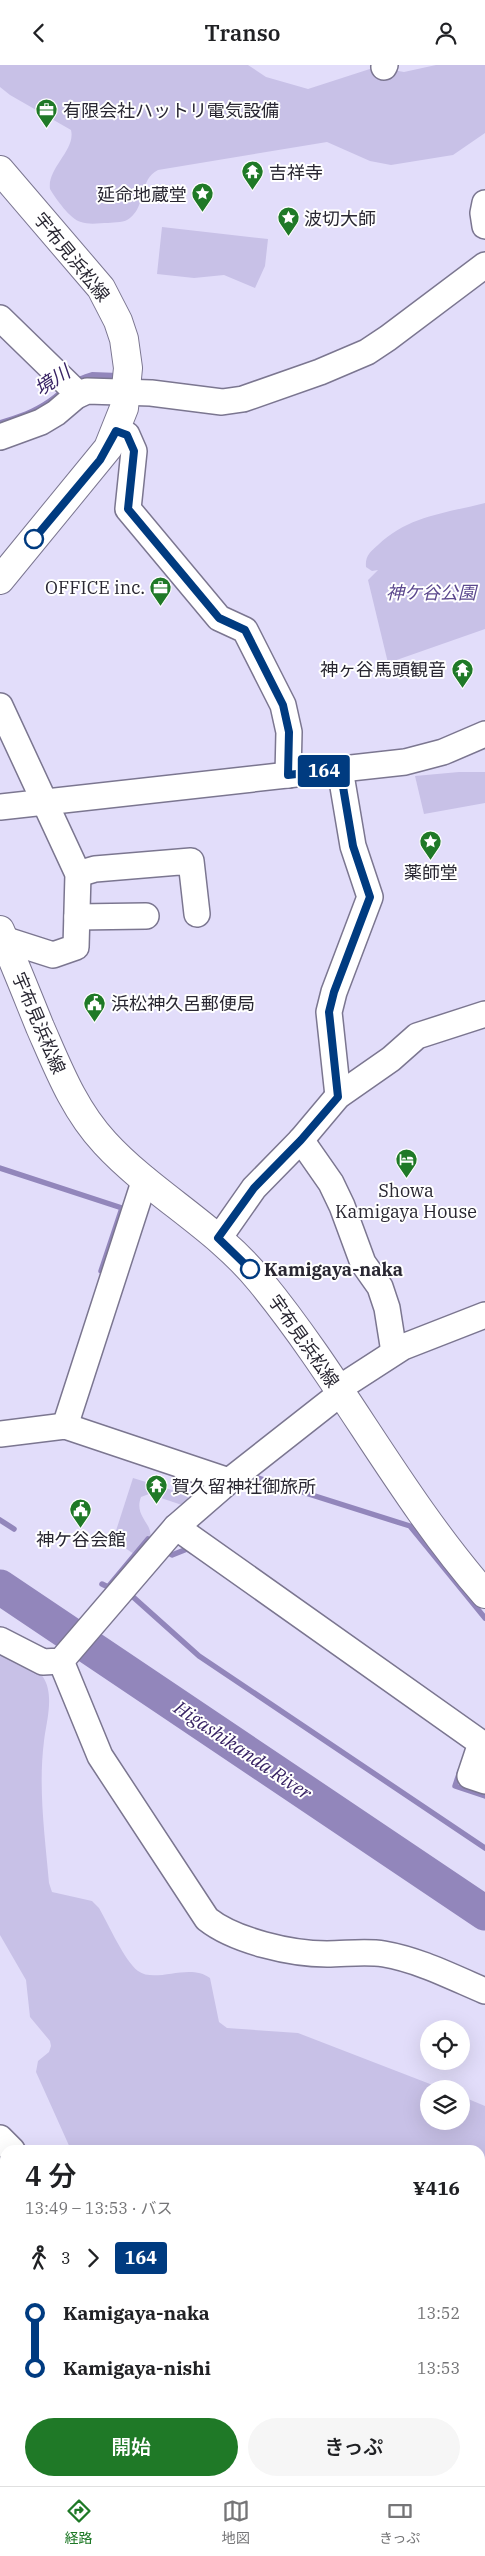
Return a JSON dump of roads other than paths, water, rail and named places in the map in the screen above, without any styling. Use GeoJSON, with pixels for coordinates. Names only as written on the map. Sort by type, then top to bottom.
{"type":"FeatureCollection","features":[{"type":"Feature","properties":{"kind":"main road","name":"宇布見浜松線"},"geometry":{"type":"LineString","coordinates":[[0,171],[101,288],[118,321],[124,339],[127,383],[116,431],[96,466],[0,581]]}},
{"type":"Feature","properties":{"kind":"main road","name":"宇布見浜松線"},"geometry":{"type":"LineString","coordinates":[[1,936],[72,1098],[104,1142],[145,1179],[218,1238],[260,1280],[340,1391],[422,1516],[485,1594]]}},
{"type":"Feature","properties":{"kind":"street"},"geometry":{"type":"LineString","coordinates":[[485,203],[483,213],[485,226]]}},
{"type":"Feature","properties":{"kind":"street"},"geometry":{"type":"LineString","coordinates":[[0,318],[71,389],[99,390],[127,383],[151,393],[202,401],[222,402],[243,399],[320,372],[367,352],[485,265]]}},
{"type":"Feature","properties":{"kind":"street"},"geometry":{"type":"LineString","coordinates":[[0,437],[41,422],[56,413],[71,389]]}},
{"type":"Feature","properties":{"kind":"street"},"geometry":{"type":"LineString","coordinates":[[116,431],[127,435],[134,451],[128,509],[219,618],[245,630],[278,693],[283,705],[289,732],[288,775]]}},
{"type":"Feature","properties":{"kind":"street"},"geometry":{"type":"LineString","coordinates":[[0,706],[78,874],[76,947],[53,955],[1,936]]}},
{"type":"Feature","properties":{"kind":"street"},"geometry":{"type":"LineString","coordinates":[[0,807],[405,762],[428,757],[485,734]]}},
{"type":"Feature","properties":{"kind":"street"},"geometry":{"type":"LineString","coordinates":[[338,1097],[329,1012],[334,992],[370,897],[353,846],[340,769]]}},
{"type":"Feature","properties":{"kind":"street"},"geometry":{"type":"LineString","coordinates":[[78,874],[96,869],[192,861],[197,914]]}},
{"type":"Feature","properties":{"kind":"street"},"geometry":{"type":"LineString","coordinates":[[76,917],[146,917]]}},
{"type":"Feature","properties":{"kind":"street"},"geometry":{"type":"LineString","coordinates":[[218,1238],[254,1188],[301,1140],[338,1097],[392,1059],[417,1036],[485,1015]]}},
{"type":"Feature","properties":{"kind":"street"},"geometry":{"type":"LineString","coordinates":[[301,1140],[331,1183],[342,1206],[363,1263],[380,1287],[388,1314],[394,1352]]}},
{"type":"Feature","properties":{"kind":"street"},"geometry":{"type":"LineString","coordinates":[[65,1426],[145,1179]]}},
{"type":"Feature","properties":{"kind":"street"},"geometry":{"type":"LineString","coordinates":[[0,1640],[43,1662],[64,1659],[102,1617],[176,1527],[229,1481],[340,1391],[394,1352],[418,1339],[485,1315]]}},
{"type":"Feature","properties":{"kind":"street"},"geometry":{"type":"LineString","coordinates":[[0,1434],[65,1426],[229,1481]]}},
{"type":"Feature","properties":{"kind":"street"},"geometry":{"type":"LineString","coordinates":[[176,1527],[481,1743],[470,1776],[485,1781]]}},
{"type":"Feature","properties":{"kind":"street"},"geometry":{"type":"LineString","coordinates":[[64,1659],[100,1756],[206,1919],[217,1927],[291,1950],[326,1954],[375,1953],[401,1958],[485,1991]]}},
{"type":"Feature","properties":{"kind":"waterway"},"geometry":{"type":"LineString","coordinates":[[0,1168],[122,1208],[101,1271]]}},
{"type":"Feature","properties":{"kind":"waterway"},"geometry":{"type":"LineString","coordinates":[[255,1477],[410,1526],[485,1618]]}},
{"type":"Feature","properties":{"kind":"waterway"},"geometry":{"type":"LineString","coordinates":[[0,1520],[14,1529]]}},
{"type":"Feature","properties":{"kind":"waterway"},"geometry":{"type":"LineString","coordinates":[[102,1584],[108,1587],[148,1539],[150,1541]]}},
{"type":"Feature","properties":{"kind":"waterway"},"geometry":{"type":"LineString","coordinates":[[167,1552],[172,1555],[187,1549],[192,1552]]}},
{"type":"Feature","properties":{"kind":"waterway","name":"Higashikanda River"},"geometry":{"type":"LineString","coordinates":[[0,1587],[485,1913]]}},
{"type":"Feature","properties":{"kind":"waterway"},"geometry":{"type":"LineString","coordinates":[[132,1596],[199,1656],[485,1848]]}},
{"type":"Feature","properties":{"kind":"waterway"},"geometry":{"type":"LineString","coordinates":[[460,1771],[455,1786],[485,1796]]}},
{"type":"Feature","properties":{"kind":"place","name":"有限会社ハットリ電気設備"},"geometry":{"type":"Point","coordinates":[47,129]}},
{"type":"Feature","properties":{"kind":"place","name":"吉祥寺"},"geometry":{"type":"Point","coordinates":[253,191]}},
{"type":"Feature","properties":{"kind":"place","name":"延命地蔵堂"},"geometry":{"type":"Point","coordinates":[203,213]}},
{"type":"Feature","properties":{"kind":"place","name":"波切大師"},"geometry":{"type":"Point","coordinates":[288,237]}},
{"type":"Feature","properties":{"kind":"place","name":"OFFICE inc."},"geometry":{"type":"Point","coordinates":[161,606]}},
{"type":"Feature","properties":{"kind":"place","name":"神ヶ谷馬頭観音"},"geometry":{"type":"Point","coordinates":[462,688]}},
{"type":"Feature","properties":{"kind":"place","name":"薬師堂"},"geometry":{"type":"Point","coordinates":[431,861]}},
{"type":"Feature","properties":{"kind":"place","name":"浜松神久呂郵便局"},"geometry":{"type":"Point","coordinates":[95,1022]}},
{"type":"Feature","properties":{"kind":"place","name":"Showa Kamigaya House"},"geometry":{"type":"Point","coordinates":[406,1179]}},
{"type":"Feature","properties":{"kind":"place","name":"Kamigaya-naka"},"geometry":{"type":"Point","coordinates":[250,1269]}},
{"type":"Feature","properties":{"kind":"place","name":"賀久留神社御旅所"},"geometry":{"type":"Point","coordinates":[156,1505]}},
{"type":"Feature","properties":{"kind":"place","name":"神ケ谷会館"},"geometry":{"type":"Point","coordinates":[81,1528]}},
{"type":"Feature","properties":{"kind":"water label","name":"境川"},"geometry":{"type":"Point","coordinates":[52,380]}},
{"type":"Feature","properties":{"kind":"park label","name":"神ケ谷公園"},"geometry":{"type":"Point","coordinates":[431,592]}}]}
